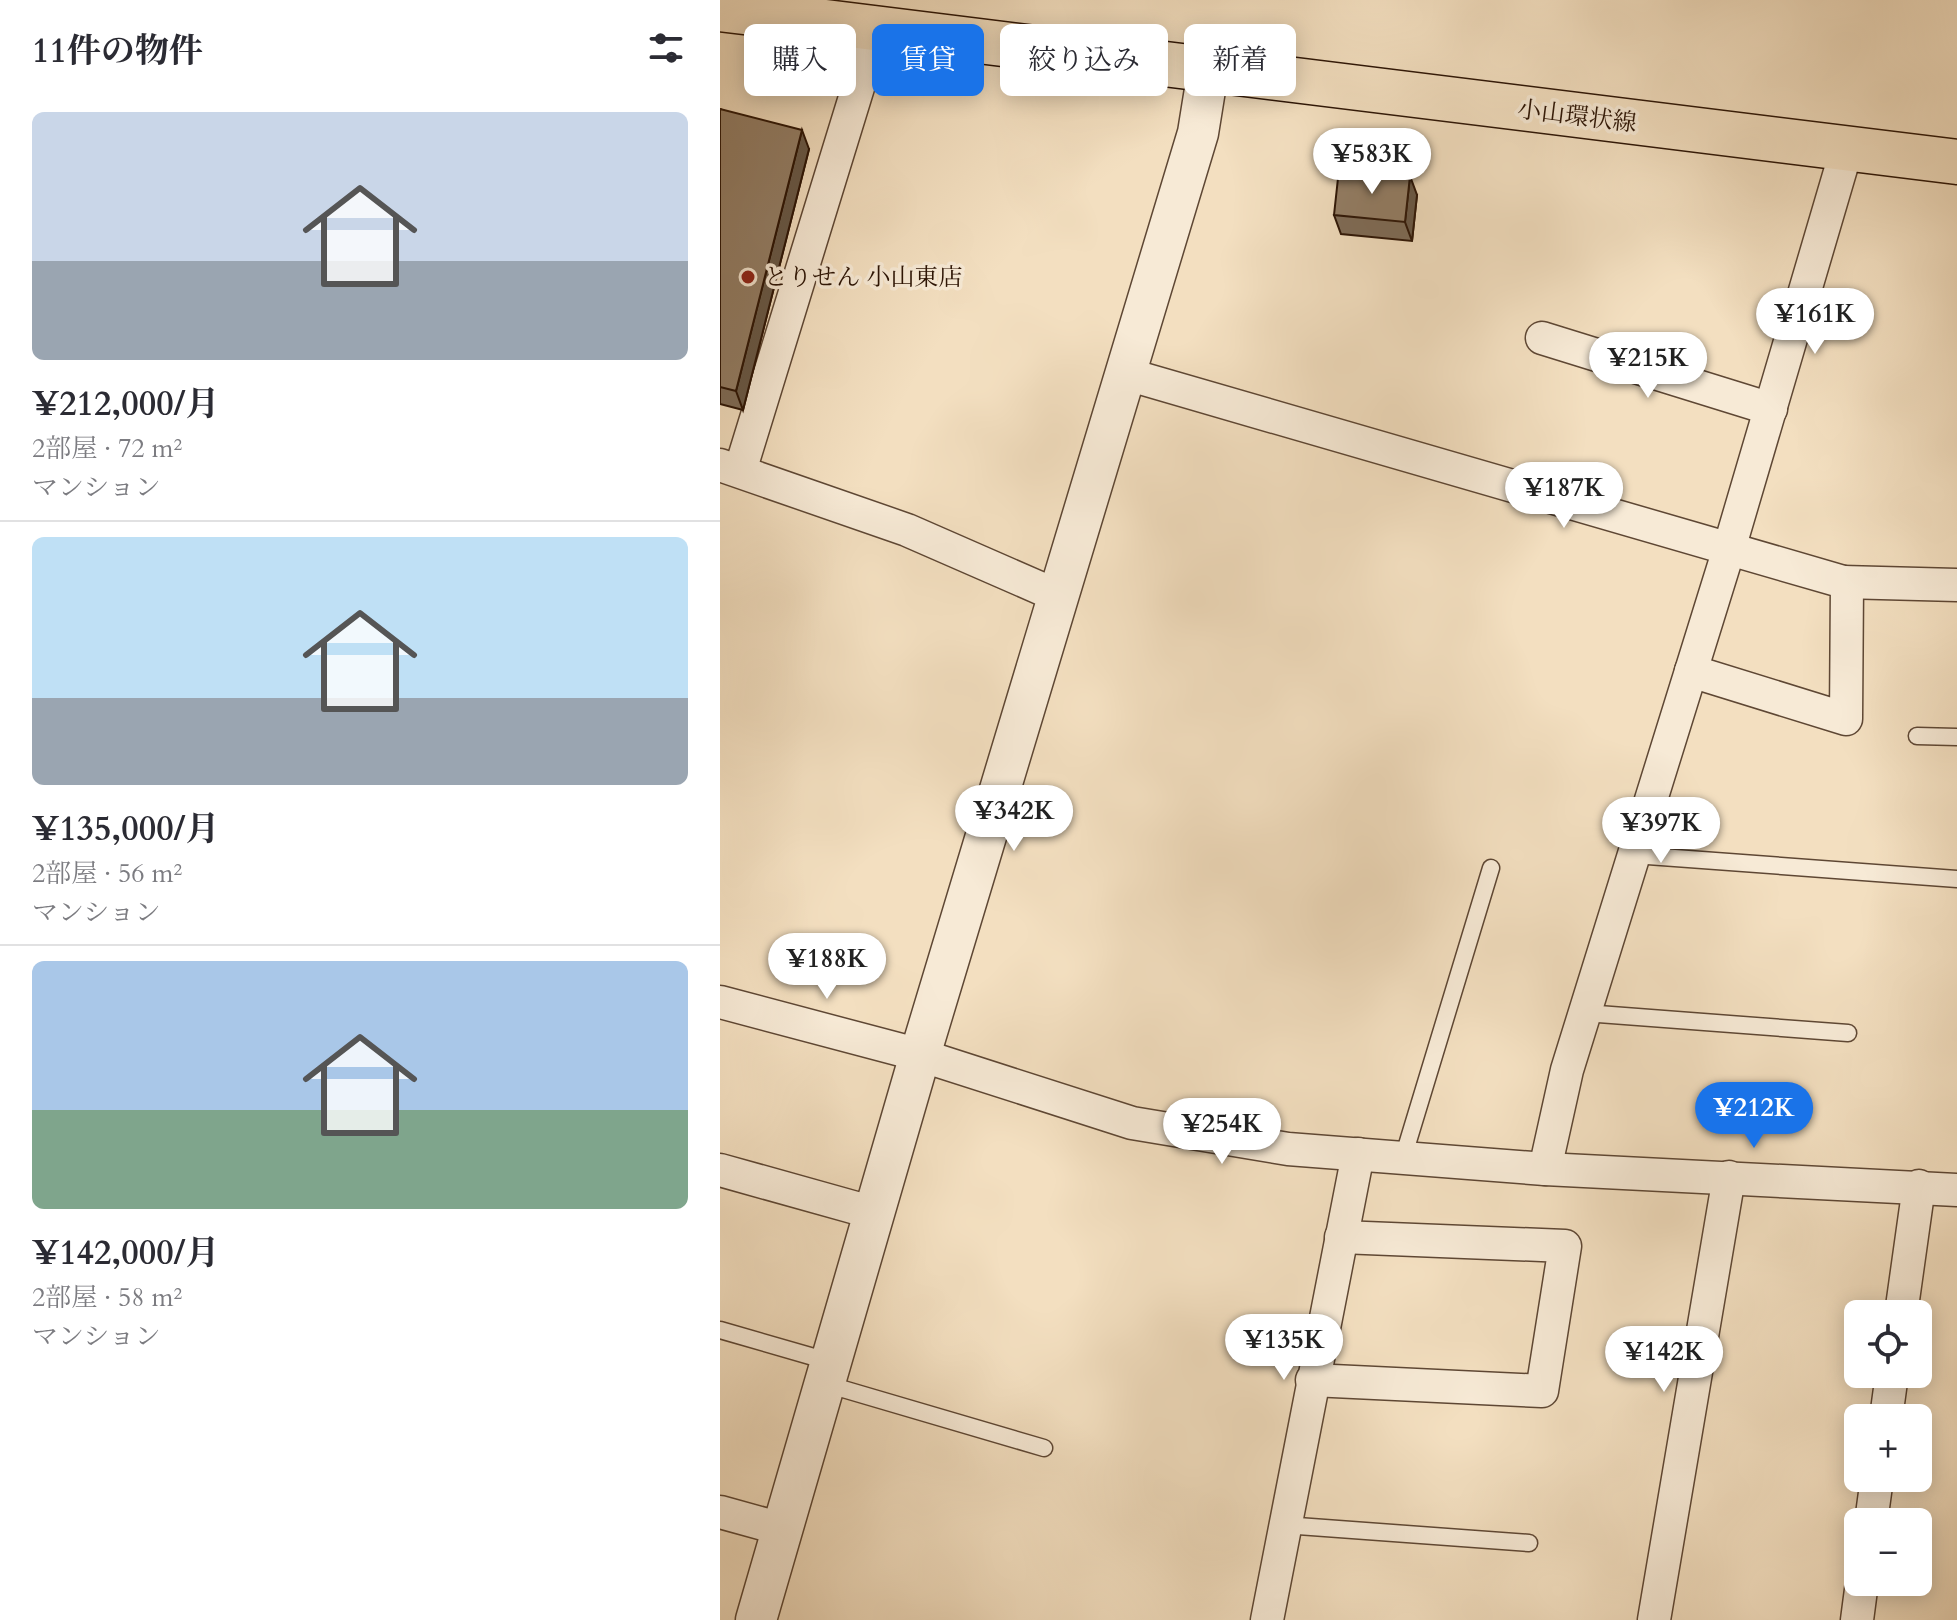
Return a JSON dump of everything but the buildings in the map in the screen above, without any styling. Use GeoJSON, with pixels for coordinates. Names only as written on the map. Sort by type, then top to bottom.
{"type":"FeatureCollection","features":[{"type":"Feature","properties":{"kind":"main road","name":"小山環状線"},"geometry":{"type":"LineString","coordinates":[[720,9],[872,28]]}},
{"type":"Feature","properties":{"kind":"main road","name":"小山環状線"},"geometry":{"type":"LineString","coordinates":[[984,43],[1184,68]]}},
{"type":"Feature","properties":{"kind":"main road","name":"小山環状線"},"geometry":{"type":"LineString","coordinates":[[1296,82],[1957,162]]}},
{"type":"Feature","properties":{"kind":"street"},"geometry":{"type":"LineString","coordinates":[[872,41],[730,468],[907,530],[1058,596]]}},
{"type":"Feature","properties":{"kind":"street"},"geometry":{"type":"LineString","coordinates":[[756,1620],[920,1055],[1123,373],[1198,133],[1204,96]]}},
{"type":"Feature","properties":{"kind":"street"},"geometry":{"type":"LineString","coordinates":[[1545,1169],[1567,1070],[1729,549],[1847,148]]}},
{"type":"Feature","properties":{"kind":"street"},"geometry":{"type":"LineString","coordinates":[[1542,338],[1771,409]]}},
{"type":"Feature","properties":{"kind":"street"},"geometry":{"type":"LineString","coordinates":[[1123,373],[1843,582],[1957,585]]}},
{"type":"Feature","properties":{"kind":"street"},"geometry":{"type":"LineString","coordinates":[[1691,671],[1846,719],[1847,583],[1843,582]]}},
{"type":"Feature","properties":{"kind":"street"},"geometry":{"type":"LineString","coordinates":[[720,1002],[920,1055],[1132,1123],[1288,1149],[1545,1169],[1957,1190]]}},
{"type":"Feature","properties":{"kind":"street"},"geometry":{"type":"LineString","coordinates":[[1267,1620],[1358,1154]]}},
{"type":"Feature","properties":{"kind":"street"},"geometry":{"type":"LineString","coordinates":[[720,1170],[874,1213]]}},
{"type":"Feature","properties":{"kind":"street"},"geometry":{"type":"LineString","coordinates":[[1654,1620],[1729,1177]]}},
{"type":"Feature","properties":{"kind":"street"},"geometry":{"type":"LineString","coordinates":[[1903,1300],[1919,1186]]}},
{"type":"Feature","properties":{"kind":"street"},"geometry":{"type":"LineString","coordinates":[[1312,1380],[1542,1391],[1565,1246],[1341,1237]]}},
{"type":"Feature","properties":{"kind":"street"},"geometry":{"type":"LineString","coordinates":[[720,1512],[782,1529]]}},
{"type":"Feature","properties":{"kind":"street"},"geometry":{"type":"LineString","coordinates":[[1857,1620],[1860,1596]]}},
{"type":"Feature","properties":{"kind":"lane"},"geometry":{"type":"LineString","coordinates":[[1917,736],[1957,737]]}},
{"type":"Feature","properties":{"kind":"lane"},"geometry":{"type":"LineString","coordinates":[[1634,855],[1957,879]]}},
{"type":"Feature","properties":{"kind":"lane"},"geometry":{"type":"LineString","coordinates":[[1403,1158],[1491,868]]}},
{"type":"Feature","properties":{"kind":"lane"},"geometry":{"type":"LineString","coordinates":[[1585,1013],[1848,1033]]}},
{"type":"Feature","properties":{"kind":"lane"},"geometry":{"type":"LineString","coordinates":[[720,1330],[828,1373],[1044,1448]]}},
{"type":"Feature","properties":{"kind":"lane"},"geometry":{"type":"LineString","coordinates":[[1284,1525],[1529,1543]]}},
{"type":"Feature","properties":{"kind":"place","name":"とりせん 小山東店"},"geometry":{"type":"Point","coordinates":[748,277]}}]}
